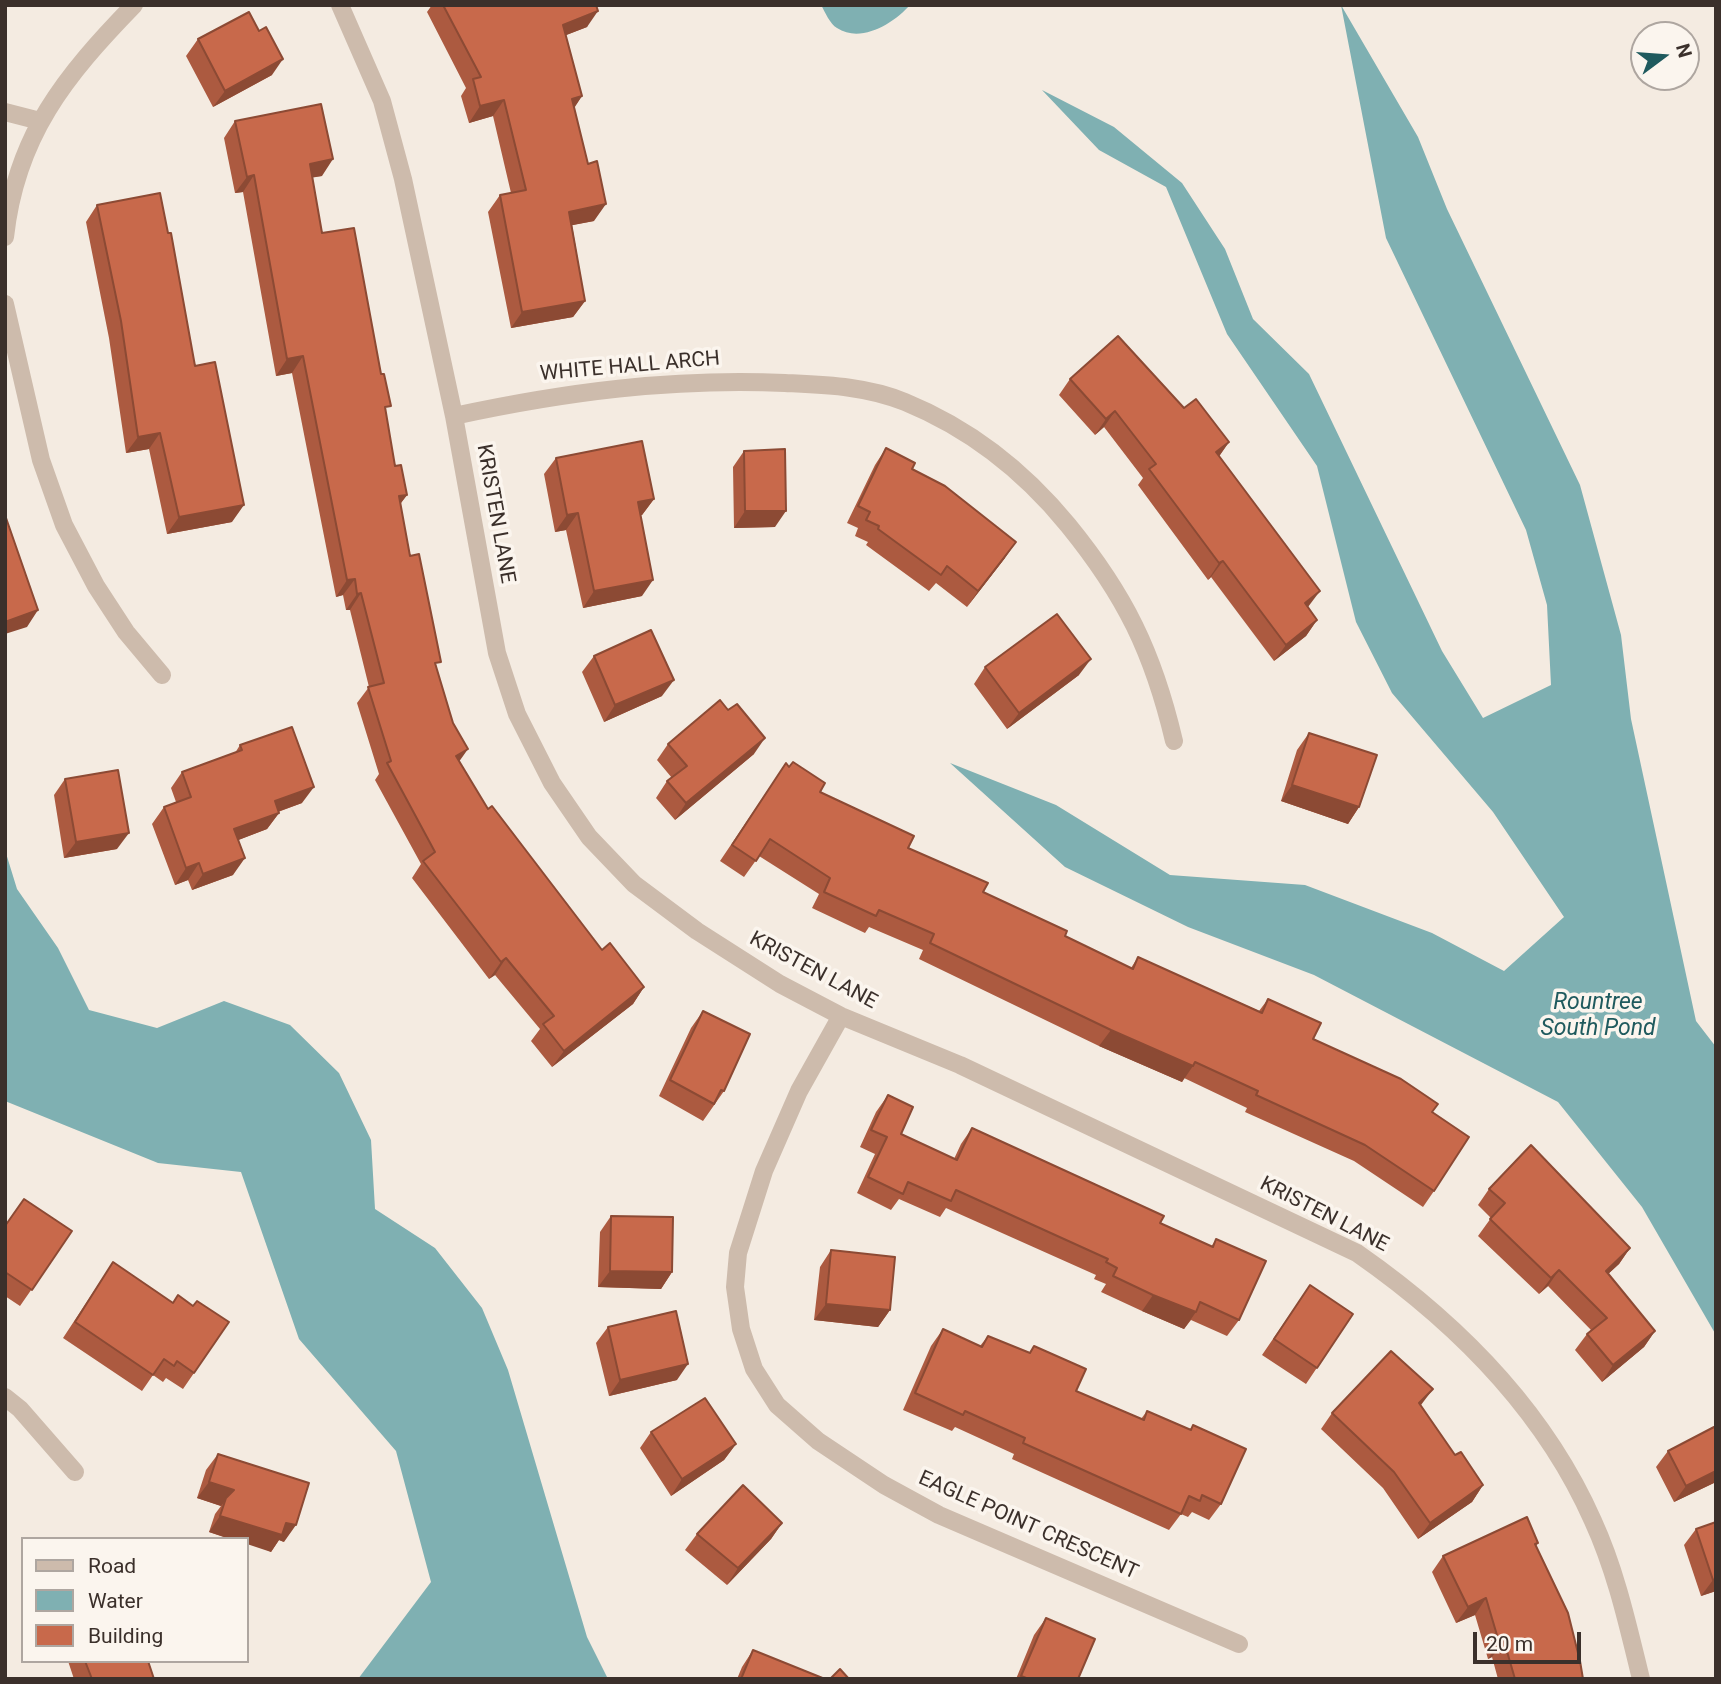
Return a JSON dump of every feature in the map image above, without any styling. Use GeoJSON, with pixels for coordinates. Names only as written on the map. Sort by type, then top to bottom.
{"type":"FeatureCollection","features":[{"type":"Feature","properties":{"kind":"street"},"geometry":{"type":"LineString","coordinates":[[5,237],[8,209],[22,157],[40,121],[92,49],[134,5]]}},
{"type":"Feature","properties":{"kind":"street","name":"KRISTEN LANE"},"geometry":{"type":"LineString","coordinates":[[340,5],[382,101],[393,140],[454,415],[497,653],[517,714],[552,783],[589,837],[634,884],[697,931],[780,984],[841,1016],[960,1065],[1357,1253],[1407,1287],[1463,1337],[1514,1393],[1557,1455],[1593,1521],[1619,1589],[1641,1679]]}},
{"type":"Feature","properties":{"kind":"street"},"geometry":{"type":"LineString","coordinates":[[5,112],[40,121]]}},
{"type":"Feature","properties":{"kind":"street"},"geometry":{"type":"LineString","coordinates":[[5,304],[41,460],[64,525],[96,586],[126,632],[162,675]]}},
{"type":"Feature","properties":{"kind":"street","name":"WHITE HALL ARCH"},"geometry":{"type":"LineString","coordinates":[[454,415],[551,395],[650,384],[730,380],[849,386],[903,401],[954,424],[1001,455],[1042,493],[1101,565],[1137,627],[1160,682],[1174,741]]}},
{"type":"Feature","properties":{"kind":"street","name":"EAGLE POINT CRESCENT"},"geometry":{"type":"LineString","coordinates":[[841,1016],[799,1091],[769,1159],[738,1253],[735,1287],[741,1329],[754,1369],[777,1405],[818,1441],[884,1485],[939,1515],[1238,1644]]}},
{"type":"Feature","properties":{"kind":"street"},"geometry":{"type":"LineString","coordinates":[[5,1398],[20,1409],[75,1472]]}},
{"type":"Feature","properties":{"kind":"water"},"geometry":{"type":"Polygon","coordinates":[[[821,5],[910,5],[886,24],[856,34],[834,26],[821,5]]]}},
{"type":"Feature","properties":{"kind":"water","name":"Rountree South Pond"},"geometry":{"type":"Polygon","coordinates":[[[1341,5],[1418,137],[1447,209],[1580,485],[1621,635],[1631,719],[1696,1021],[1716,1047],[1716,1335],[1642,1207],[1558,1102],[1314,975],[1188,927],[1065,867],[950,763],[1056,805],[1170,875],[1305,885],[1432,933],[1504,971],[1564,917],[1493,812],[1392,693],[1356,622],[1317,466],[1227,334],[1166,187],[1099,150],[1042,90],[1114,127],[1182,183],[1225,249],[1253,319],[1309,374],[1442,651],[1483,718],[1551,685],[1547,605],[1526,530],[1386,238],[1341,5]]]}},
{"type":"Feature","properties":{"kind":"water"},"geometry":{"type":"Polygon","coordinates":[[[5,850],[17,889],[58,948],[89,1010],[157,1028],[224,1001],[290,1025],[339,1073],[371,1140],[375,1209],[435,1248],[482,1308],[508,1370],[587,1637],[608,1679],[358,1679],[431,1582],[396,1451],[299,1339],[241,1172],[158,1163],[5,1101],[5,850]]]}},
{"type":"Feature","properties":{"kind":"building"},"geometry":{"type":"Polygon","coordinates":[[[443,5],[596,5],[598,11],[563,25],[582,96],[572,99],[588,164],[597,161],[606,204],[569,212],[585,301],[522,312],[500,195],[526,190],[504,100],[480,106],[473,79],[481,77],[443,5]]]}},
{"type":"Feature","properties":{"kind":"building"},"geometry":{"type":"Polygon","coordinates":[[[249,12],[259,31],[266,27],[283,59],[225,91],[198,39],[249,12]]]}},
{"type":"Feature","properties":{"kind":"building"},"geometry":{"type":"Polygon","coordinates":[[[321,104],[333,159],[310,164],[322,233],[354,228],[381,374],[384,374],[391,406],[385,407],[395,466],[401,465],[407,495],[399,496],[410,556],[419,554],[441,662],[435,663],[453,723],[468,749],[456,756],[488,809],[492,806],[602,950],[610,943],[644,987],[564,1051],[543,1024],[554,1016],[506,958],[501,962],[423,861],[435,852],[387,763],[391,761],[368,687],[384,683],[361,593],[357,594],[355,579],[347,580],[303,356],[287,359],[254,175],[247,177],[235,121],[321,104]]]}},
{"type":"Feature","properties":{"kind":"building"},"geometry":{"type":"Polygon","coordinates":[[[160,193],[168,233],[171,233],[195,366],[215,362],[244,505],[179,517],[160,433],[138,437],[121,321],[97,205],[160,193]]]}},
{"type":"Feature","properties":{"kind":"building"},"geometry":{"type":"Polygon","coordinates":[[[1118,336],[1184,408],[1196,399],[1229,442],[1216,452],[1320,591],[1305,603],[1317,620],[1286,645],[1223,561],[1219,563],[1149,469],[1156,464],[1115,411],[1106,419],[1070,379],[1118,336]]]}},
{"type":"Feature","properties":{"kind":"building"},"geometry":{"type":"Polygon","coordinates":[[[642,441],[654,499],[638,502],[653,580],[594,591],[578,513],[567,515],[556,458],[642,441]]]}},
{"type":"Feature","properties":{"kind":"building"},"geometry":{"type":"Polygon","coordinates":[[[886,448],[915,463],[912,469],[945,486],[1016,542],[978,591],[947,566],[941,575],[878,529],[879,526],[866,520],[870,512],[858,506],[886,448]]]}},
{"type":"Feature","properties":{"kind":"building"},"geometry":{"type":"Polygon","coordinates":[[[785,449],[786,511],[745,511],[744,451],[785,449]]]}},
{"type":"Feature","properties":{"kind":"building"},"geometry":{"type":"Polygon","coordinates":[[[5,515],[38,610],[5,622],[5,515]]]}},
{"type":"Feature","properties":{"kind":"building"},"geometry":{"type":"Polygon","coordinates":[[[1057,614],[1091,659],[1019,713],[985,667],[1057,614]]]}},
{"type":"Feature","properties":{"kind":"building"},"geometry":{"type":"Polygon","coordinates":[[[651,630],[674,680],[615,705],[594,656],[651,630]]]}},
{"type":"Feature","properties":{"kind":"building"},"geometry":{"type":"Polygon","coordinates":[[[720,700],[728,710],[737,704],[765,738],[686,803],[667,781],[687,766],[668,744],[720,700]]]}},
{"type":"Feature","properties":{"kind":"building"},"geometry":{"type":"Polygon","coordinates":[[[292,727],[314,787],[275,801],[279,813],[234,829],[245,858],[203,874],[199,863],[186,868],[164,807],[191,797],[182,772],[242,750],[240,745],[292,727]]]}},
{"type":"Feature","properties":{"kind":"building"},"geometry":{"type":"Polygon","coordinates":[[[1309,733],[1377,755],[1359,807],[1292,785],[1309,733]]]}},
{"type":"Feature","properties":{"kind":"building"},"geometry":{"type":"Polygon","coordinates":[[[793,762],[825,783],[820,792],[914,836],[908,848],[988,883],[983,892],[1067,931],[1065,936],[1133,969],[1138,957],[1262,1013],[1268,999],[1321,1023],[1313,1039],[1401,1079],[1438,1104],[1432,1112],[1469,1137],[1434,1191],[1365,1145],[1256,1095],[1258,1091],[1195,1062],[1193,1066],[1111,1030],[930,943],[934,934],[879,910],[876,916],[824,892],[830,878],[770,839],[756,861],[732,845],[786,763],[789,767],[793,762]]]}},
{"type":"Feature","properties":{"kind":"building"},"geometry":{"type":"Polygon","coordinates":[[[118,770],[129,833],[76,842],[65,779],[118,770]]]}},
{"type":"Feature","properties":{"kind":"building"},"geometry":{"type":"Polygon","coordinates":[[[703,1011],[750,1034],[724,1091],[721,1090],[714,1104],[670,1080],[703,1011]]]}},
{"type":"Feature","properties":{"kind":"building"},"geometry":{"type":"Polygon","coordinates":[[[888,1095],[913,1107],[901,1134],[957,1160],[972,1128],[1164,1216],[1160,1223],[1213,1247],[1216,1239],[1266,1261],[1239,1320],[1200,1302],[1196,1312],[1153,1295],[1113,1276],[1117,1268],[1106,1262],[1108,1259],[956,1190],[951,1201],[908,1182],[903,1194],[868,1177],[887,1137],[871,1130],[888,1095]]]}},
{"type":"Feature","properties":{"kind":"building"},"geometry":{"type":"Polygon","coordinates":[[[1531,1145],[1630,1248],[1606,1271],[1655,1331],[1613,1365],[1587,1334],[1607,1318],[1559,1270],[1551,1278],[1490,1219],[1505,1203],[1489,1189],[1531,1145]]]}},
{"type":"Feature","properties":{"kind":"building"},"geometry":{"type":"Polygon","coordinates":[[[24,1199],[72,1231],[32,1290],[5,1272],[5,1226],[24,1199]]]}},
{"type":"Feature","properties":{"kind":"building"},"geometry":{"type":"Polygon","coordinates":[[[611,1216],[673,1217],[672,1272],[610,1271],[611,1216]]]}},
{"type":"Feature","properties":{"kind":"building"},"geometry":{"type":"Polygon","coordinates":[[[831,1250],[895,1257],[890,1310],[826,1304],[831,1250]]]}},
{"type":"Feature","properties":{"kind":"building"},"geometry":{"type":"Polygon","coordinates":[[[113,1262],[173,1303],[178,1295],[193,1306],[197,1301],[229,1322],[194,1373],[177,1361],[174,1366],[164,1359],[153,1375],[75,1322],[113,1262]]]}},
{"type":"Feature","properties":{"kind":"building"},"geometry":{"type":"Polygon","coordinates":[[[1310,1285],[1353,1314],[1317,1368],[1274,1339],[1310,1285]]]}},
{"type":"Feature","properties":{"kind":"building"},"geometry":{"type":"Polygon","coordinates":[[[676,1311],[688,1364],[620,1380],[608,1327],[676,1311]]]}},
{"type":"Feature","properties":{"kind":"building"},"geometry":{"type":"Polygon","coordinates":[[[943,1329],[982,1347],[988,1336],[1030,1353],[1034,1346],[1086,1369],[1076,1391],[1144,1420],[1147,1411],[1191,1430],[1193,1425],[1246,1449],[1221,1504],[1202,1495],[1200,1501],[1189,1496],[1181,1514],[1023,1443],[1025,1438],[965,1411],[963,1415],[915,1393],[943,1329]]]}},
{"type":"Feature","properties":{"kind":"building"},"geometry":{"type":"Polygon","coordinates":[[[1391,1351],[1433,1389],[1419,1403],[1455,1455],[1461,1452],[1483,1485],[1430,1523],[1394,1472],[1332,1413],[1391,1351]]]}},
{"type":"Feature","properties":{"kind":"building"},"geometry":{"type":"Polygon","coordinates":[[[705,1398],[736,1444],[682,1479],[651,1432],[705,1398]]]}},
{"type":"Feature","properties":{"kind":"building"},"geometry":{"type":"Polygon","coordinates":[[[1714,1427],[1716,1471],[1686,1486],[1668,1451],[1714,1427]]]}},
{"type":"Feature","properties":{"kind":"building"},"geometry":{"type":"Polygon","coordinates":[[[218,1454],[309,1483],[296,1525],[286,1523],[282,1535],[220,1516],[226,1498],[234,1490],[209,1482],[218,1454]]]}},
{"type":"Feature","properties":{"kind":"building"},"geometry":{"type":"Polygon","coordinates":[[[743,1485],[782,1523],[738,1568],[697,1534],[743,1485]]]}},
{"type":"Feature","properties":{"kind":"building"},"geometry":{"type":"Polygon","coordinates":[[[1527,1517],[1538,1543],[1535,1544],[1568,1613],[1583,1679],[1515,1679],[1504,1641],[1499,1642],[1486,1598],[1468,1607],[1443,1556],[1527,1517]]]}},
{"type":"Feature","properties":{"kind":"building"},"geometry":{"type":"Polygon","coordinates":[[[1716,1522],[1716,1579],[1713,1580],[1696,1529],[1716,1522]]]}},
{"type":"Feature","properties":{"kind":"building"},"geometry":{"type":"Polygon","coordinates":[[[1046,1618],[1095,1639],[1078,1679],[1029,1679],[1021,1676],[1046,1618]]]}},
{"type":"Feature","properties":{"kind":"building"},"geometry":{"type":"Polygon","coordinates":[[[753,1650],[825,1679],[741,1679],[753,1650]]]}},
{"type":"Feature","properties":{"kind":"building"},"geometry":{"type":"Polygon","coordinates":[[[86,1663],[149,1663],[154,1679],[92,1679],[86,1663]]]}},
{"type":"Feature","properties":{"kind":"building"},"geometry":{"type":"Polygon","coordinates":[[[840,1669],[849,1679],[830,1679],[840,1669]]]}}]}
